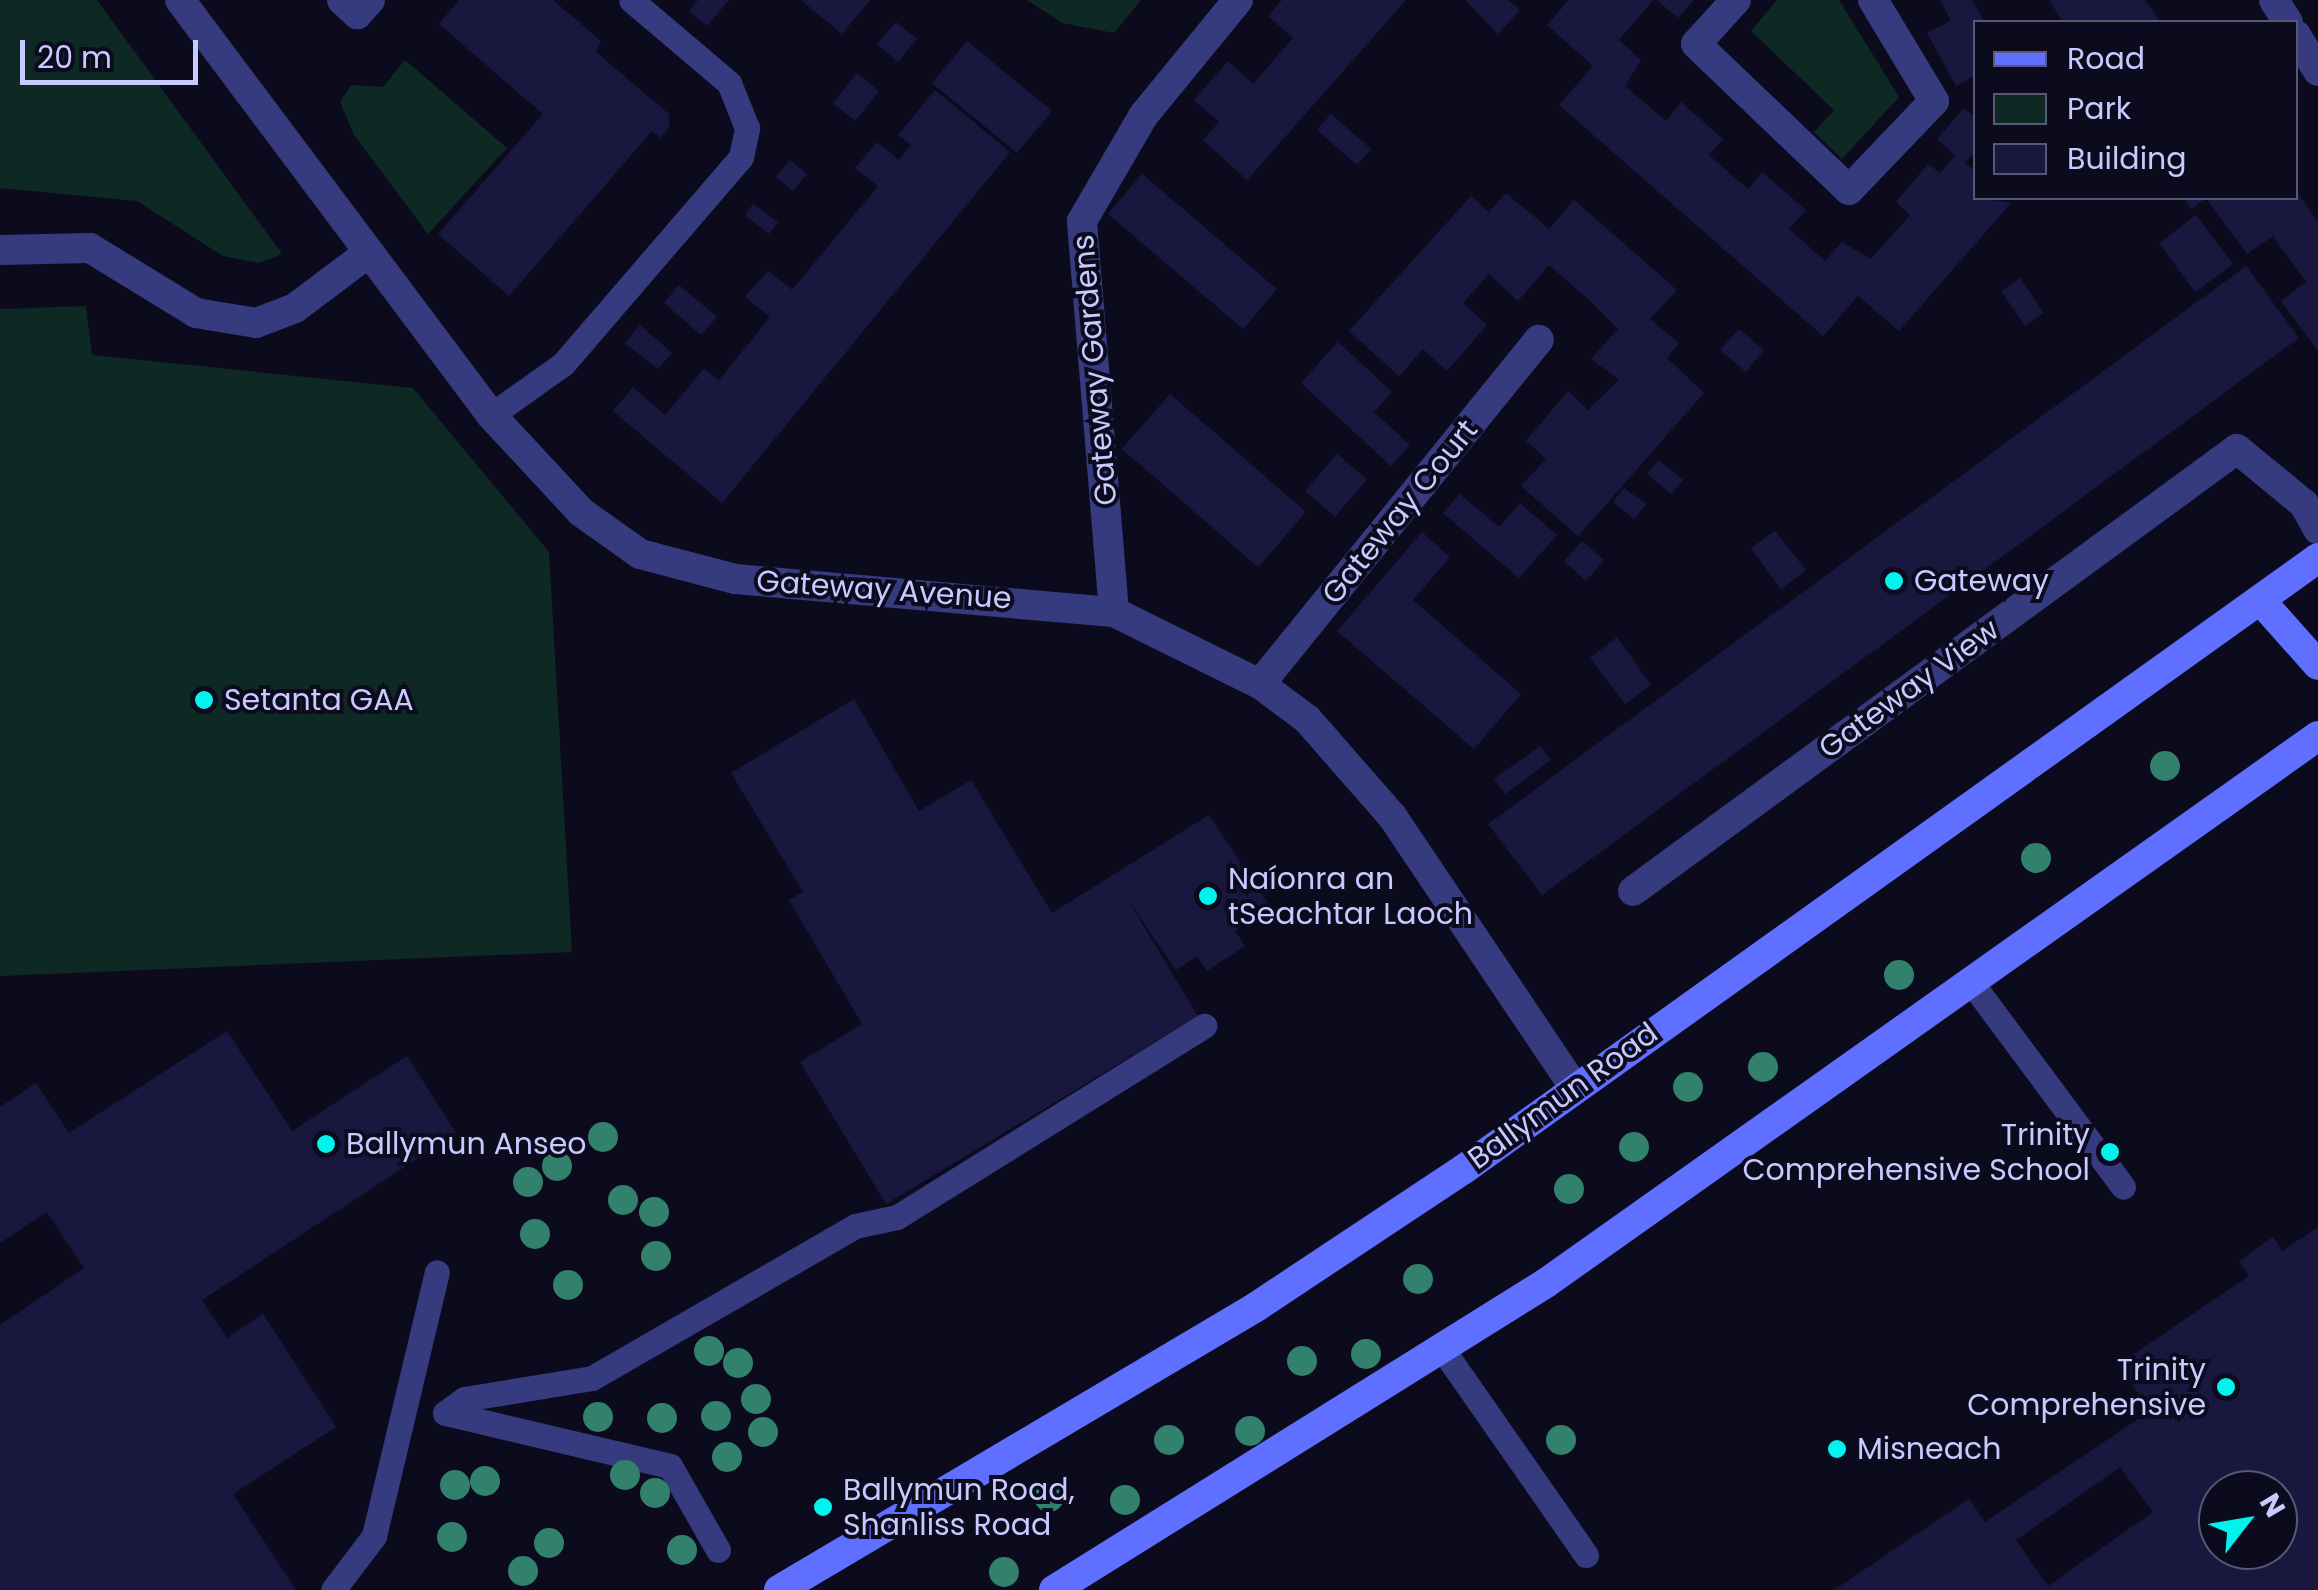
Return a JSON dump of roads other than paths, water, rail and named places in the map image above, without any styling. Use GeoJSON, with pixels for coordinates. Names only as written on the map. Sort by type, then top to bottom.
{"type":"FeatureCollection","features":[{"type":"Feature","properties":{"kind":"main road","name":"Ballymun Road"},"geometry":{"type":"LineString","coordinates":[[779,1590],[1256,1307],[1575,1088],[2262,602],[2318,558]]}},
{"type":"Feature","properties":{"kind":"main road"},"geometry":{"type":"LineString","coordinates":[[2262,602],[2318,665]]}},
{"type":"Feature","properties":{"kind":"main road"},"geometry":{"type":"LineString","coordinates":[[1054,1590],[1442,1350],[2318,736]]}},
{"type":"Feature","properties":{"kind":"street","name":"Gateway Avenue"},"geometry":{"type":"LineString","coordinates":[[180,0],[491,415],[582,512],[640,554],[735,579],[1114,612],[1260,684],[1307,719],[1392,816],[1575,1088]]}},
{"type":"Feature","properties":{"kind":"street"},"geometry":{"type":"LineString","coordinates":[[342,0],[357,14],[370,0]]}},
{"type":"Feature","properties":{"kind":"street","name":"Gateway Gardens"},"geometry":{"type":"LineString","coordinates":[[1114,612],[1082,221],[1142,116],[1238,0]]}},
{"type":"Feature","properties":{"kind":"street"},"geometry":{"type":"LineString","coordinates":[[1736,0],[1696,44],[1849,190],[1934,100],[1877,1]]}},
{"type":"Feature","properties":{"kind":"street"},"geometry":{"type":"LineString","coordinates":[[2298,38],[2318,72]]}},
{"type":"Feature","properties":{"kind":"street"},"geometry":{"type":"LineString","coordinates":[[0,250],[90,248],[196,313],[256,323],[295,308],[367,254]]}},
{"type":"Feature","properties":{"kind":"street","name":"Gateway Court"},"geometry":{"type":"LineString","coordinates":[[1260,684],[1539,340]]}},
{"type":"Feature","properties":{"kind":"street","name":"Gateway View"},"geometry":{"type":"LineString","coordinates":[[1633,891],[2236,450],[2304,504],[2318,529]]}},
{"type":"Feature","properties":{"kind":"lane"},"geometry":{"type":"LineString","coordinates":[[491,415],[563,364],[741,157],[747,128],[729,83],[631,0]]}},
{"type":"Feature","properties":{"kind":"lane"},"geometry":{"type":"LineString","coordinates":[[1972,982],[2123,1186]]}},
{"type":"Feature","properties":{"kind":"lane"},"geometry":{"type":"LineString","coordinates":[[718,1550],[670,1466],[444,1412],[464,1399],[592,1378],[855,1226],[897,1218],[1204,1026]]}},
{"type":"Feature","properties":{"kind":"lane"},"geometry":{"type":"LineString","coordinates":[[333,1590],[374,1536],[436,1272]]}},
{"type":"Feature","properties":{"kind":"lane"},"geometry":{"type":"LineString","coordinates":[[1442,1350],[1586,1555]]}},
{"type":"Feature","properties":{"kind":"place","name":"Gateway"},"geometry":{"type":"Point","coordinates":[1894,581]}},
{"type":"Feature","properties":{"kind":"place","name":"Setanta GAA"},"geometry":{"type":"Point","coordinates":[204,700]}},
{"type":"Feature","properties":{"kind":"place","name":"Naíonra an tSeachtar Laoch"},"geometry":{"type":"Point","coordinates":[1208,896]}},
{"type":"Feature","properties":{"kind":"place","name":"Ballymun Anseo"},"geometry":{"type":"Point","coordinates":[326,1144]}},
{"type":"Feature","properties":{"kind":"place","name":"Trinity Comprehensive School"},"geometry":{"type":"Point","coordinates":[2110,1152]}},
{"type":"Feature","properties":{"kind":"place","name":"Trinity Comprehensive"},"geometry":{"type":"Point","coordinates":[2226,1387]}},
{"type":"Feature","properties":{"kind":"place","name":"Misneach"},"geometry":{"type":"Point","coordinates":[1837,1449]}},
{"type":"Feature","properties":{"kind":"place","name":"Ballymun Road, Shanliss Road"},"geometry":{"type":"Point","coordinates":[823,1507]}}]}
